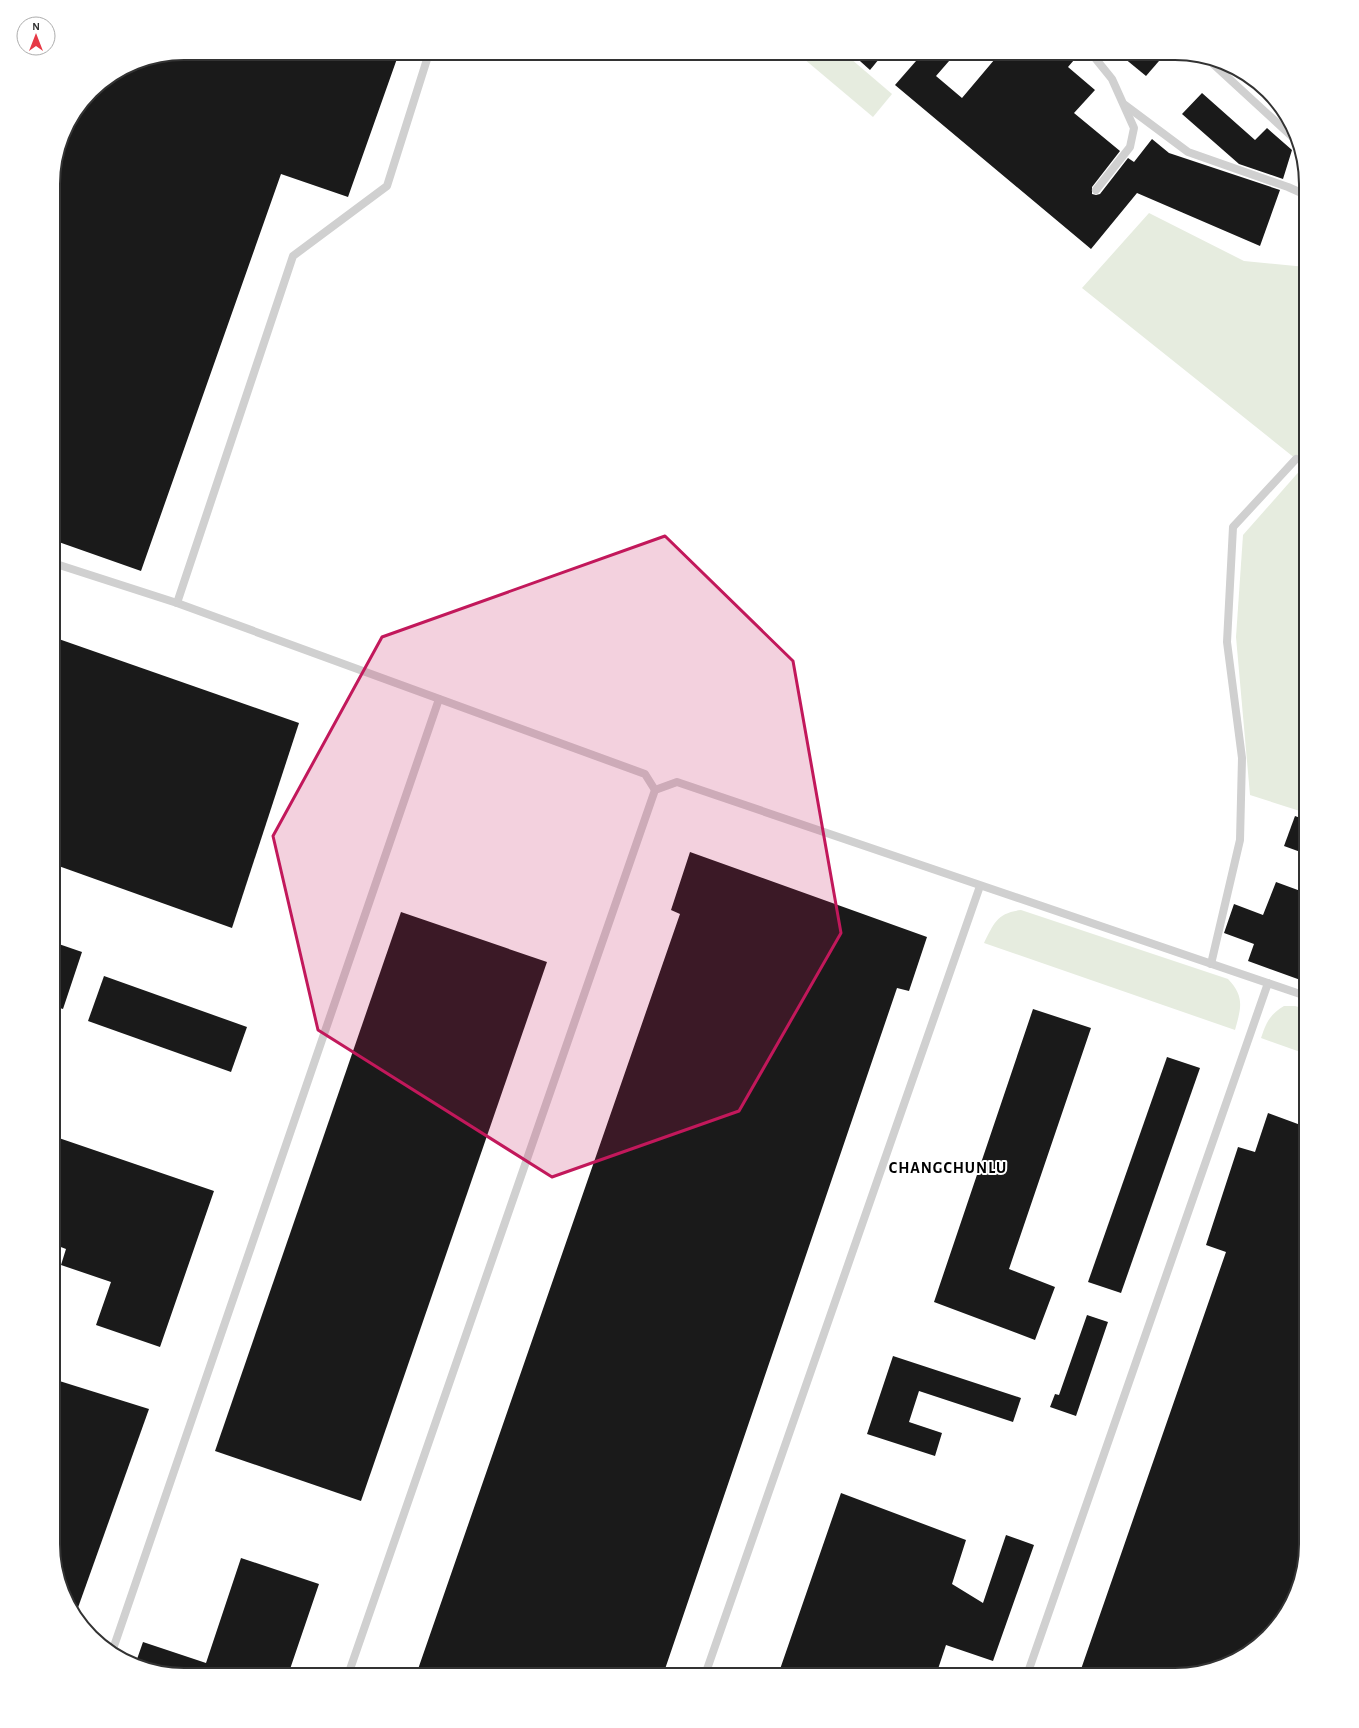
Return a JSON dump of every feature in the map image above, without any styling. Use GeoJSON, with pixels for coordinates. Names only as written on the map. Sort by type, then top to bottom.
{"type":"FeatureCollection","features":[{"type":"Feature","properties":{"kind":"lane"},"geometry":{"type":"LineString","coordinates":[[177,603],[293,256],[387,186],[427,60]]}},
{"type":"Feature","properties":{"kind":"lane"},"geometry":{"type":"LineString","coordinates":[[1096,190],[1130,147],[1134,128],[1125,105],[1112,79],[1097,60]]}},
{"type":"Feature","properties":{"kind":"lane"},"geometry":{"type":"LineString","coordinates":[[1218,68],[1282,122]]}},
{"type":"Feature","properties":{"kind":"lane"},"geometry":{"type":"LineString","coordinates":[[1125,105],[1188,152],[1299,192]]}},
{"type":"Feature","properties":{"kind":"lane"},"geometry":{"type":"LineString","coordinates":[[1211,964],[1240,840],[1242,758],[1228,642],[1233,527],[1296,458]]}},
{"type":"Feature","properties":{"kind":"lane"},"geometry":{"type":"LineString","coordinates":[[60,565],[177,603],[645,774],[655,790]]}},
{"type":"Feature","properties":{"kind":"lane"},"geometry":{"type":"LineString","coordinates":[[114,1646],[439,699]]}},
{"type":"Feature","properties":{"kind":"lane"},"geometry":{"type":"LineString","coordinates":[[655,790],[677,782],[1299,994]]}},
{"type":"Feature","properties":{"kind":"lane"},"geometry":{"type":"LineString","coordinates":[[350,1668],[655,790]]}},
{"type":"Feature","properties":{"kind":"lane"},"geometry":{"type":"LineString","coordinates":[[707,1668],[980,886]]}},
{"type":"Feature","properties":{"kind":"lane"},"geometry":{"type":"LineString","coordinates":[[1029,1668],[1268,983]]}},
{"type":"Feature","properties":{"kind":"highlighted area"},"geometry":{"type":"Polygon","coordinates":[[[665,536],[793,661],[841,933],[739,1111],[552,1177],[318,1030],[273,836],[382,637],[665,536]]]}},
{"type":"Feature","properties":{"kind":"shaded area"},"geometry":{"type":"Polygon","coordinates":[[[805,60],[852,60],[892,94],[873,117],[805,60]]]}},
{"type":"Feature","properties":{"kind":"shaded area"},"geometry":{"type":"Polygon","coordinates":[[[1149,213],[1244,261],[1299,266],[1299,455],[1296,459],[1082,288],[1149,213]]]}},
{"type":"Feature","properties":{"kind":"shaded area"},"geometry":{"type":"Polygon","coordinates":[[[1299,472],[1299,811],[1250,795],[1236,637],[1243,535],[1299,472]]]}},
{"type":"Feature","properties":{"kind":"shaded area"},"geometry":{"type":"Polygon","coordinates":[[[1021,910],[1228,979],[1237,991],[1240,1003],[1239,1015],[1235,1030],[984,943],[997,920],[1001,916],[1013,911],[1021,910]]]}},
{"type":"Feature","properties":{"kind":"shaded area"},"geometry":{"type":"Polygon","coordinates":[[[1284,1006],[1299,1007],[1299,1052],[1261,1038],[1269,1019],[1275,1012],[1284,1006]]]}},
{"type":"Feature","properties":{"kind":"building"},"geometry":{"type":"Polygon","coordinates":[[[176,60],[397,60],[348,197],[281,174],[141,571],[60,542],[60,176],[64,152],[73,129],[86,108],[102,91],[115,81],[136,69],[160,62],[176,60]]]}},
{"type":"Feature","properties":{"kind":"building"},"geometry":{"type":"Polygon","coordinates":[[[859,60],[878,60],[870,70],[859,60]]]}},
{"type":"Feature","properties":{"kind":"building"},"geometry":{"type":"Polygon","coordinates":[[[917,60],[950,60],[936,76],[962,98],[994,60],[1074,60],[1068,67],[1095,90],[1074,113],[1120,151],[1092,187],[1092,194],[1100,194],[1128,158],[1134,162],[1152,139],[1169,153],[1280,190],[1260,246],[1137,193],[1091,249],[895,85],[917,60]]]}},
{"type":"Feature","properties":{"kind":"building"},"geometry":{"type":"Polygon","coordinates":[[[1127,60],[1159,61],[1146,76],[1127,60]]]}},
{"type":"Feature","properties":{"kind":"building"},"geometry":{"type":"Polygon","coordinates":[[[1202,93],[1255,140],[1267,128],[1292,150],[1283,179],[1239,164],[1182,114],[1202,93]]]}},
{"type":"Feature","properties":{"kind":"building"},"geometry":{"type":"Polygon","coordinates":[[[60,639],[299,723],[232,928],[60,867],[60,639]]]}},
{"type":"Feature","properties":{"kind":"building"},"geometry":{"type":"Polygon","coordinates":[[[1295,816],[1299,817],[1299,851],[1284,846],[1295,816]]]}},
{"type":"Feature","properties":{"kind":"building"},"geometry":{"type":"Polygon","coordinates":[[[690,852],[927,937],[909,991],[897,988],[665,1668],[418,1668],[680,914],[671,910],[690,852]]]}},
{"type":"Feature","properties":{"kind":"building"},"geometry":{"type":"Polygon","coordinates":[[[1276,882],[1299,890],[1299,979],[1248,961],[1254,944],[1224,933],[1234,904],[1263,915],[1276,882]]]}},
{"type":"Feature","properties":{"kind":"building"},"geometry":{"type":"Polygon","coordinates":[[[401,912],[547,962],[361,1501],[215,1451],[401,912]]]}},
{"type":"Feature","properties":{"kind":"building"},"geometry":{"type":"Polygon","coordinates":[[[60,944],[82,952],[63,1009],[60,1008],[60,944]]]}},
{"type":"Feature","properties":{"kind":"building"},"geometry":{"type":"Polygon","coordinates":[[[104,976],[247,1027],[231,1072],[88,1021],[104,976]]]}},
{"type":"Feature","properties":{"kind":"building"},"geometry":{"type":"Polygon","coordinates":[[[1033,1009],[1091,1028],[1009,1269],[1055,1287],[1035,1340],[934,1302],[1033,1009]]]}},
{"type":"Feature","properties":{"kind":"building"},"geometry":{"type":"Polygon","coordinates":[[[1167,1057],[1200,1068],[1121,1293],[1088,1282],[1167,1057]]]}},
{"type":"Feature","properties":{"kind":"building"},"geometry":{"type":"Polygon","coordinates":[[[1268,1113],[1299,1124],[1299,1544],[1297,1568],[1292,1584],[1278,1613],[1268,1626],[1244,1647],[1223,1659],[1191,1667],[1081,1668],[1226,1252],[1206,1245],[1238,1147],[1255,1152],[1268,1113]]]}},
{"type":"Feature","properties":{"kind":"building"},"geometry":{"type":"Polygon","coordinates":[[[60,1138],[214,1191],[160,1347],[96,1325],[111,1282],[61,1265],[66,1249],[60,1247],[60,1138]]]}},
{"type":"Feature","properties":{"kind":"building"},"geometry":{"type":"Polygon","coordinates":[[[1087,1315],[1108,1322],[1076,1416],[1050,1407],[1055,1394],[1059,1395],[1087,1315]]]}},
{"type":"Feature","properties":{"kind":"building"},"geometry":{"type":"Polygon","coordinates":[[[893,1356],[1021,1398],[1013,1422],[919,1391],[909,1422],[942,1433],[935,1456],[867,1434],[893,1356]]]}},
{"type":"Feature","properties":{"kind":"building"},"geometry":{"type":"Polygon","coordinates":[[[60,1381],[149,1409],[78,1608],[67,1584],[62,1568],[60,1552],[60,1381]]]}},
{"type":"Feature","properties":{"kind":"building"},"geometry":{"type":"Polygon","coordinates":[[[841,1493],[966,1540],[952,1584],[983,1603],[1006,1535],[1034,1545],[993,1661],[946,1645],[938,1668],[780,1668],[841,1493]]]}},
{"type":"Feature","properties":{"kind":"building"},"geometry":{"type":"Polygon","coordinates":[[[241,1558],[319,1584],[290,1668],[168,1667],[160,1666],[137,1658],[143,1642],[206,1663],[241,1558]]]}},
{"type":"Feature","properties":{"kind":"district","name":"CHANGCHUNLU"},"geometry":{"type":"Point","coordinates":[948,1167]}}]}
